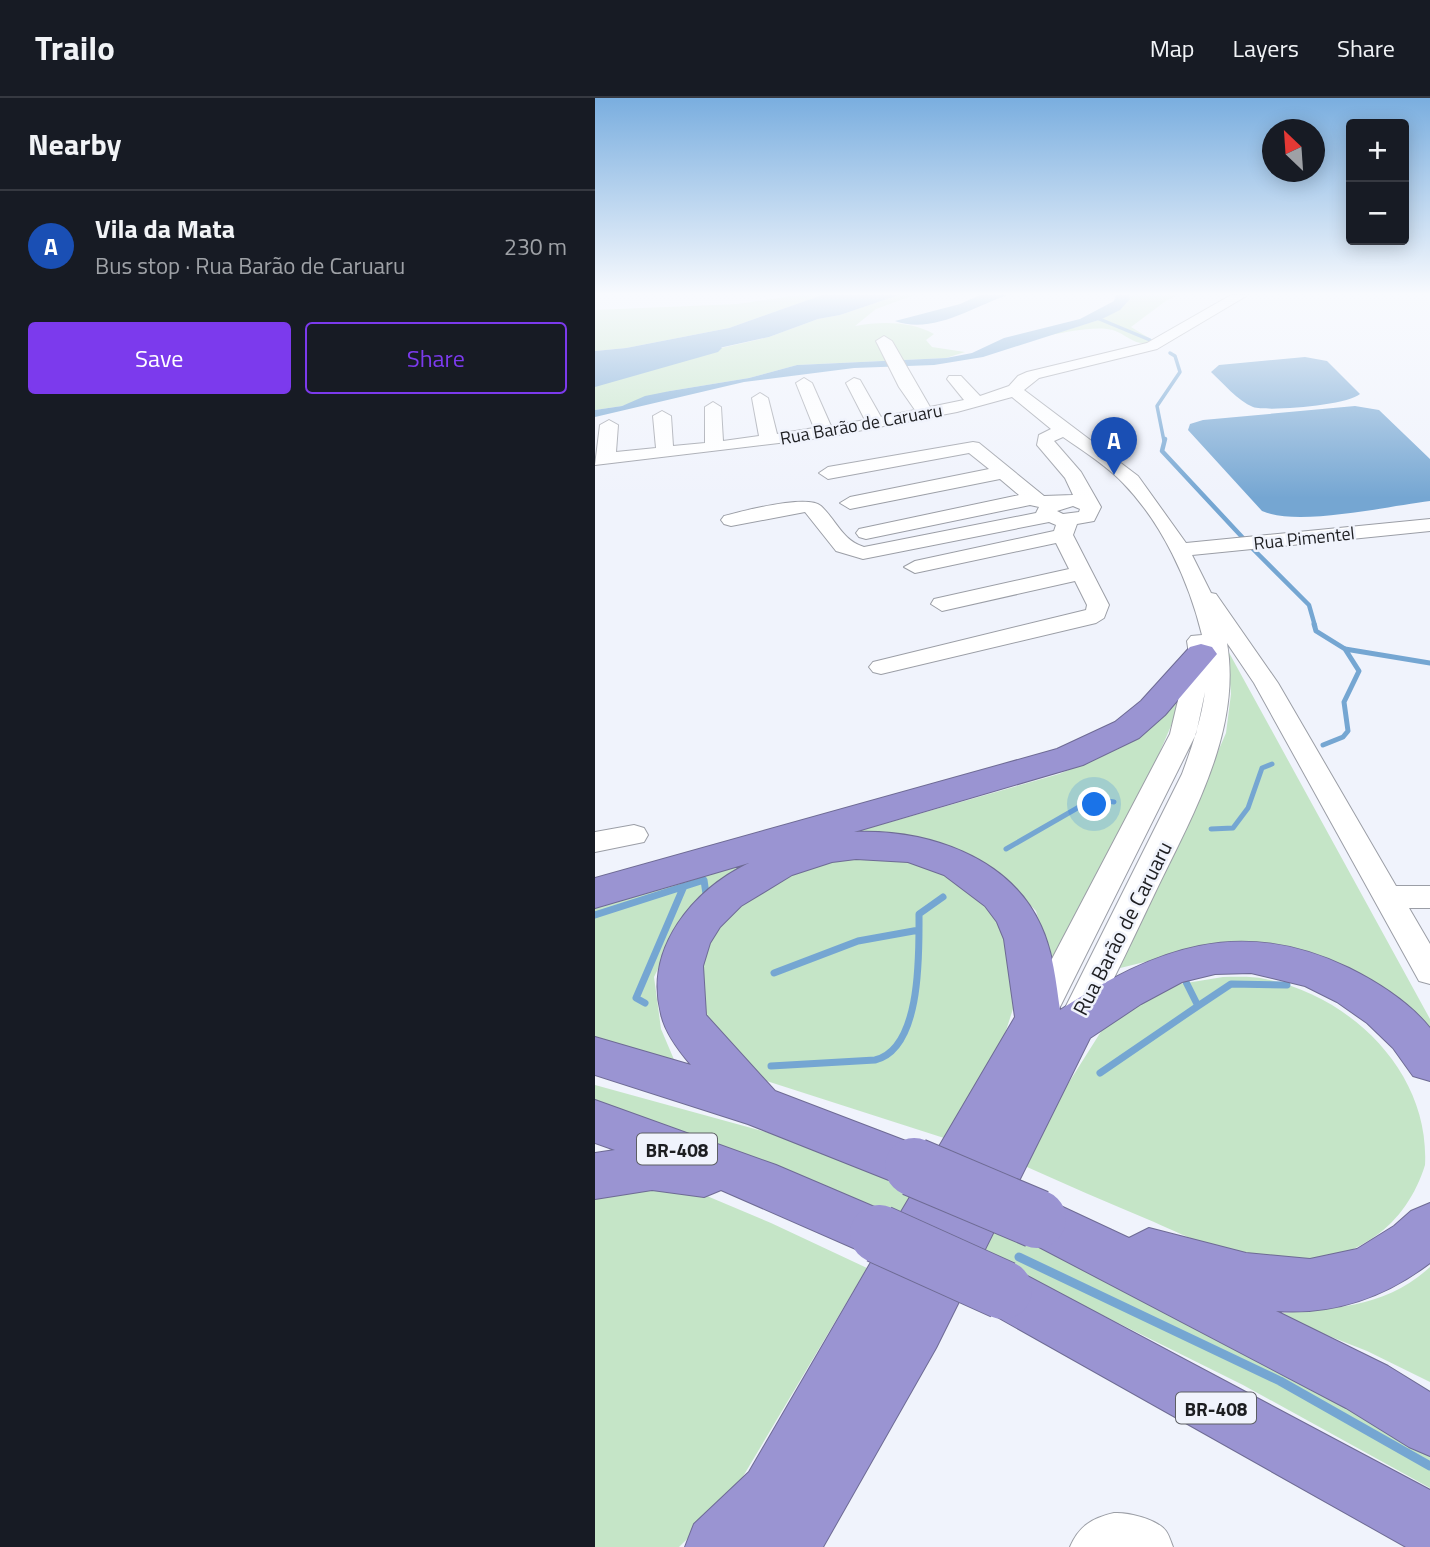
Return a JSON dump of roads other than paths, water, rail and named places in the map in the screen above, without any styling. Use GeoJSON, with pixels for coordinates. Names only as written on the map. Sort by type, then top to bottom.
{"type":"FeatureCollection","features":[{"type":"Feature","properties":{"kind":"highway"},"geometry":{"type":"LineString","coordinates":[[595,893],[1070,757],[1127,730],[1153,708],[1201,654]]}},
{"type":"Feature","properties":{"kind":"highway"},"geometry":{"type":"LineString","coordinates":[[758,1105],[685,1020],[679,981],[684,949],[711,908],[749,880],[787,860],[834,848],[871,846],[918,851],[950,859],[991,886],[1015,915],[1056,1021],[916,1328],[787,1547]]}},
{"type":"Feature","properties":{"kind":"highway"},"geometry":{"type":"LineString","coordinates":[[717,1547],[771,1494],[1056,1021],[1183,964],[1218,958],[1257,958],[1294,965],[1333,978],[1396,1020],[1430,1062]]}},
{"type":"Feature","properties":{"kind":"highway"},"geometry":{"type":"LineString","coordinates":[[595,1056],[758,1105],[1045,1223],[1367,1387],[1430,1426]]}},
{"type":"Feature","properties":{"kind":"highway","name":"BR-408"},"geometry":{"type":"LineString","coordinates":[[595,1121],[758,1181],[1003,1290],[1430,1525]]}},
{"type":"Feature","properties":{"kind":"highway"},"geometry":{"type":"LineString","coordinates":[[595,1176],[652,1167],[758,1181]]}},
{"type":"Feature","properties":{"kind":"highway"},"geometry":{"type":"LineString","coordinates":[[1045,1223],[1235,1279],[1328,1286],[1351,1280],[1391,1261],[1430,1227]]}},
{"type":"Feature","properties":{"kind":"street"},"geometry":{"type":"LineString","coordinates":[[896,363],[925,414]]}},
{"type":"Feature","properties":{"kind":"street"},"geometry":{"type":"LineString","coordinates":[[1016,394],[1024,379],[1084,363]]}},
{"type":"Feature","properties":{"kind":"street"},"geometry":{"type":"LineString","coordinates":[[954,379],[981,402]]}},
{"type":"Feature","properties":{"kind":"street"},"geometry":{"type":"LineString","coordinates":[[804,383],[824,432]]}},
{"type":"Feature","properties":{"kind":"street"},"geometry":{"type":"LineString","coordinates":[[855,383],[876,423]]}},
{"type":"Feature","properties":{"kind":"street","name":"Rua Barão de Caruaru"},"geometry":{"type":"LineString","coordinates":[[601,459],[824,432],[1016,394],[1130,478],[1266,682],[1430,972]]}},
{"type":"Feature","properties":{"kind":"street"},"geometry":{"type":"LineString","coordinates":[[760,398],[769,440]]}},
{"type":"Feature","properties":{"kind":"street"},"geometry":{"type":"LineString","coordinates":[[713,407],[714,447]]}},
{"type":"Feature","properties":{"kind":"street"},"geometry":{"type":"LineString","coordinates":[[662,415],[665,453]]}},
{"type":"Feature","properties":{"kind":"street"},"geometry":{"type":"LineString","coordinates":[[601,459],[609,425]]}},
{"type":"Feature","properties":{"kind":"street"},"geometry":{"type":"LineString","coordinates":[[881,667],[1087,618],[1096,613],[1098,605],[1081,573],[1062,508],[1074,476],[1046,445],[1045,439],[1066,429]]}},
{"type":"Feature","properties":{"kind":"street"},"geometry":{"type":"LineString","coordinates":[[828,473],[965,447],[978,449],[1004,472],[1062,508]]}},
{"type":"Feature","properties":{"kind":"street"},"geometry":{"type":"LineString","coordinates":[[850,503],[1004,472]]}},
{"type":"Feature","properties":{"kind":"street"},"geometry":{"type":"LineString","coordinates":[[731,520],[804,506],[813,508],[843,547],[863,553],[1062,508]]}},
{"type":"Feature","properties":{"kind":"street"},"geometry":{"type":"LineString","coordinates":[[866,533],[1062,508]]}},
{"type":"Feature","properties":{"kind":"street"},"geometry":{"type":"LineString","coordinates":[[915,567],[1062,508]]}},
{"type":"Feature","properties":{"kind":"street","name":"Rua Pimentel"},"geometry":{"type":"LineString","coordinates":[[1191,571],[1430,525]]}},
{"type":"Feature","properties":{"kind":"street"},"geometry":{"type":"LineString","coordinates":[[1056,1021],[1183,734],[1201,654],[1191,571]]}},
{"type":"Feature","properties":{"kind":"street","name":"Rua Barão de Caruaru"},"geometry":{"type":"LineString","coordinates":[[1056,1021],[1187,797],[1214,715],[1219,667],[1191,571]]}},
{"type":"Feature","properties":{"kind":"street"},"geometry":{"type":"LineString","coordinates":[[942,604],[1081,573]]}},
{"type":"Feature","properties":{"kind":"street"},"geometry":{"type":"LineString","coordinates":[[595,842],[634,835]]}},
{"type":"Feature","properties":{"kind":"street"},"geometry":{"type":"LineString","coordinates":[[1386,897],[1430,897]]}},
{"type":"Feature","properties":{"kind":"street"},"geometry":{"type":"LineString","coordinates":[[1094,1547],[1111,1536],[1125,1536],[1149,1547]]}},
{"type":"Feature","properties":{"kind":"water"},"geometry":{"type":"Polygon","coordinates":[[[595,363],[653,363],[627,370],[632,372],[595,384],[595,363]]]}},
{"type":"Feature","properties":{"kind":"water"},"geometry":{"type":"Polygon","coordinates":[[[949,363],[854,368],[744,382],[595,417],[595,410],[622,406],[645,396],[749,378],[797,365],[949,363]]]}},
{"type":"Feature","properties":{"kind":"water"},"geometry":{"type":"Polygon","coordinates":[[[1329,363],[1360,394],[1325,404],[1291,408],[1253,407],[1242,401],[1211,372],[1219,365],[1329,363]]]}},
{"type":"Feature","properties":{"kind":"water"},"geometry":{"type":"Polygon","coordinates":[[[1355,406],[1379,410],[1430,459],[1430,501],[1320,516],[1298,517],[1262,511],[1188,430],[1190,424],[1203,420],[1355,406]]]}},
{"type":"Feature","properties":{"kind":"waterway"},"geometry":{"type":"LineString","coordinates":[[595,380],[658,363]]}},
{"type":"Feature","properties":{"kind":"waterway"},"geometry":{"type":"LineString","coordinates":[[1164,441],[1157,406],[1180,372],[1177,363]]}},
{"type":"Feature","properties":{"kind":"waterway"},"geometry":{"type":"LineString","coordinates":[[1165,439],[1162,451],[1243,538]]}},
{"type":"Feature","properties":{"kind":"waterway"},"geometry":{"type":"LineString","coordinates":[[1252,548],[1309,605],[1315,626]]}},
{"type":"Feature","properties":{"kind":"waterway"},"geometry":{"type":"LineString","coordinates":[[1314,624],[1316,631],[1345,649]]}},
{"type":"Feature","properties":{"kind":"waterway"},"geometry":{"type":"LineString","coordinates":[[1323,745],[1343,737],[1348,731],[1344,702],[1359,671],[1345,649]]}},
{"type":"Feature","properties":{"kind":"waterway"},"geometry":{"type":"LineString","coordinates":[[1345,649],[1430,663]]}},
{"type":"Feature","properties":{"kind":"waterway"},"geometry":{"type":"LineString","coordinates":[[1211,829],[1233,828],[1248,808],[1262,768],[1272,764]]}},
{"type":"Feature","properties":{"kind":"waterway"},"geometry":{"type":"LineString","coordinates":[[1006,849],[1093,799],[1114,802]]}},
{"type":"Feature","properties":{"kind":"waterway"},"geometry":{"type":"LineString","coordinates":[[684,886],[704,880],[706,894]]}},
{"type":"Feature","properties":{"kind":"waterway"},"geometry":{"type":"LineString","coordinates":[[595,915],[684,886]]}},
{"type":"Feature","properties":{"kind":"waterway"},"geometry":{"type":"LineString","coordinates":[[645,1003],[636,998],[684,886]]}},
{"type":"Feature","properties":{"kind":"waterway"},"geometry":{"type":"LineString","coordinates":[[919,930],[919,914],[943,897]]}},
{"type":"Feature","properties":{"kind":"waterway"},"geometry":{"type":"LineString","coordinates":[[771,1066],[875,1060],[890,1052],[902,1038],[910,1019],[915,997],[919,930]]}},
{"type":"Feature","properties":{"kind":"waterway"},"geometry":{"type":"LineString","coordinates":[[774,973],[858,941],[919,930]]}},
{"type":"Feature","properties":{"kind":"waterway"},"geometry":{"type":"LineString","coordinates":[[1186,982],[1198,1006]]}},
{"type":"Feature","properties":{"kind":"waterway"},"geometry":{"type":"LineString","coordinates":[[1198,1006],[1231,984],[1287,985]]}},
{"type":"Feature","properties":{"kind":"waterway"},"geometry":{"type":"LineString","coordinates":[[1100,1073],[1198,1006]]}},
{"type":"Feature","properties":{"kind":"waterway"},"geometry":{"type":"LineString","coordinates":[[1019,1257],[1280,1381],[1430,1466]]}},
{"type":"Feature","properties":{"kind":"place","name":"Vila da Mata"},"geometry":{"type":"Point","coordinates":[1114,475]}}]}
